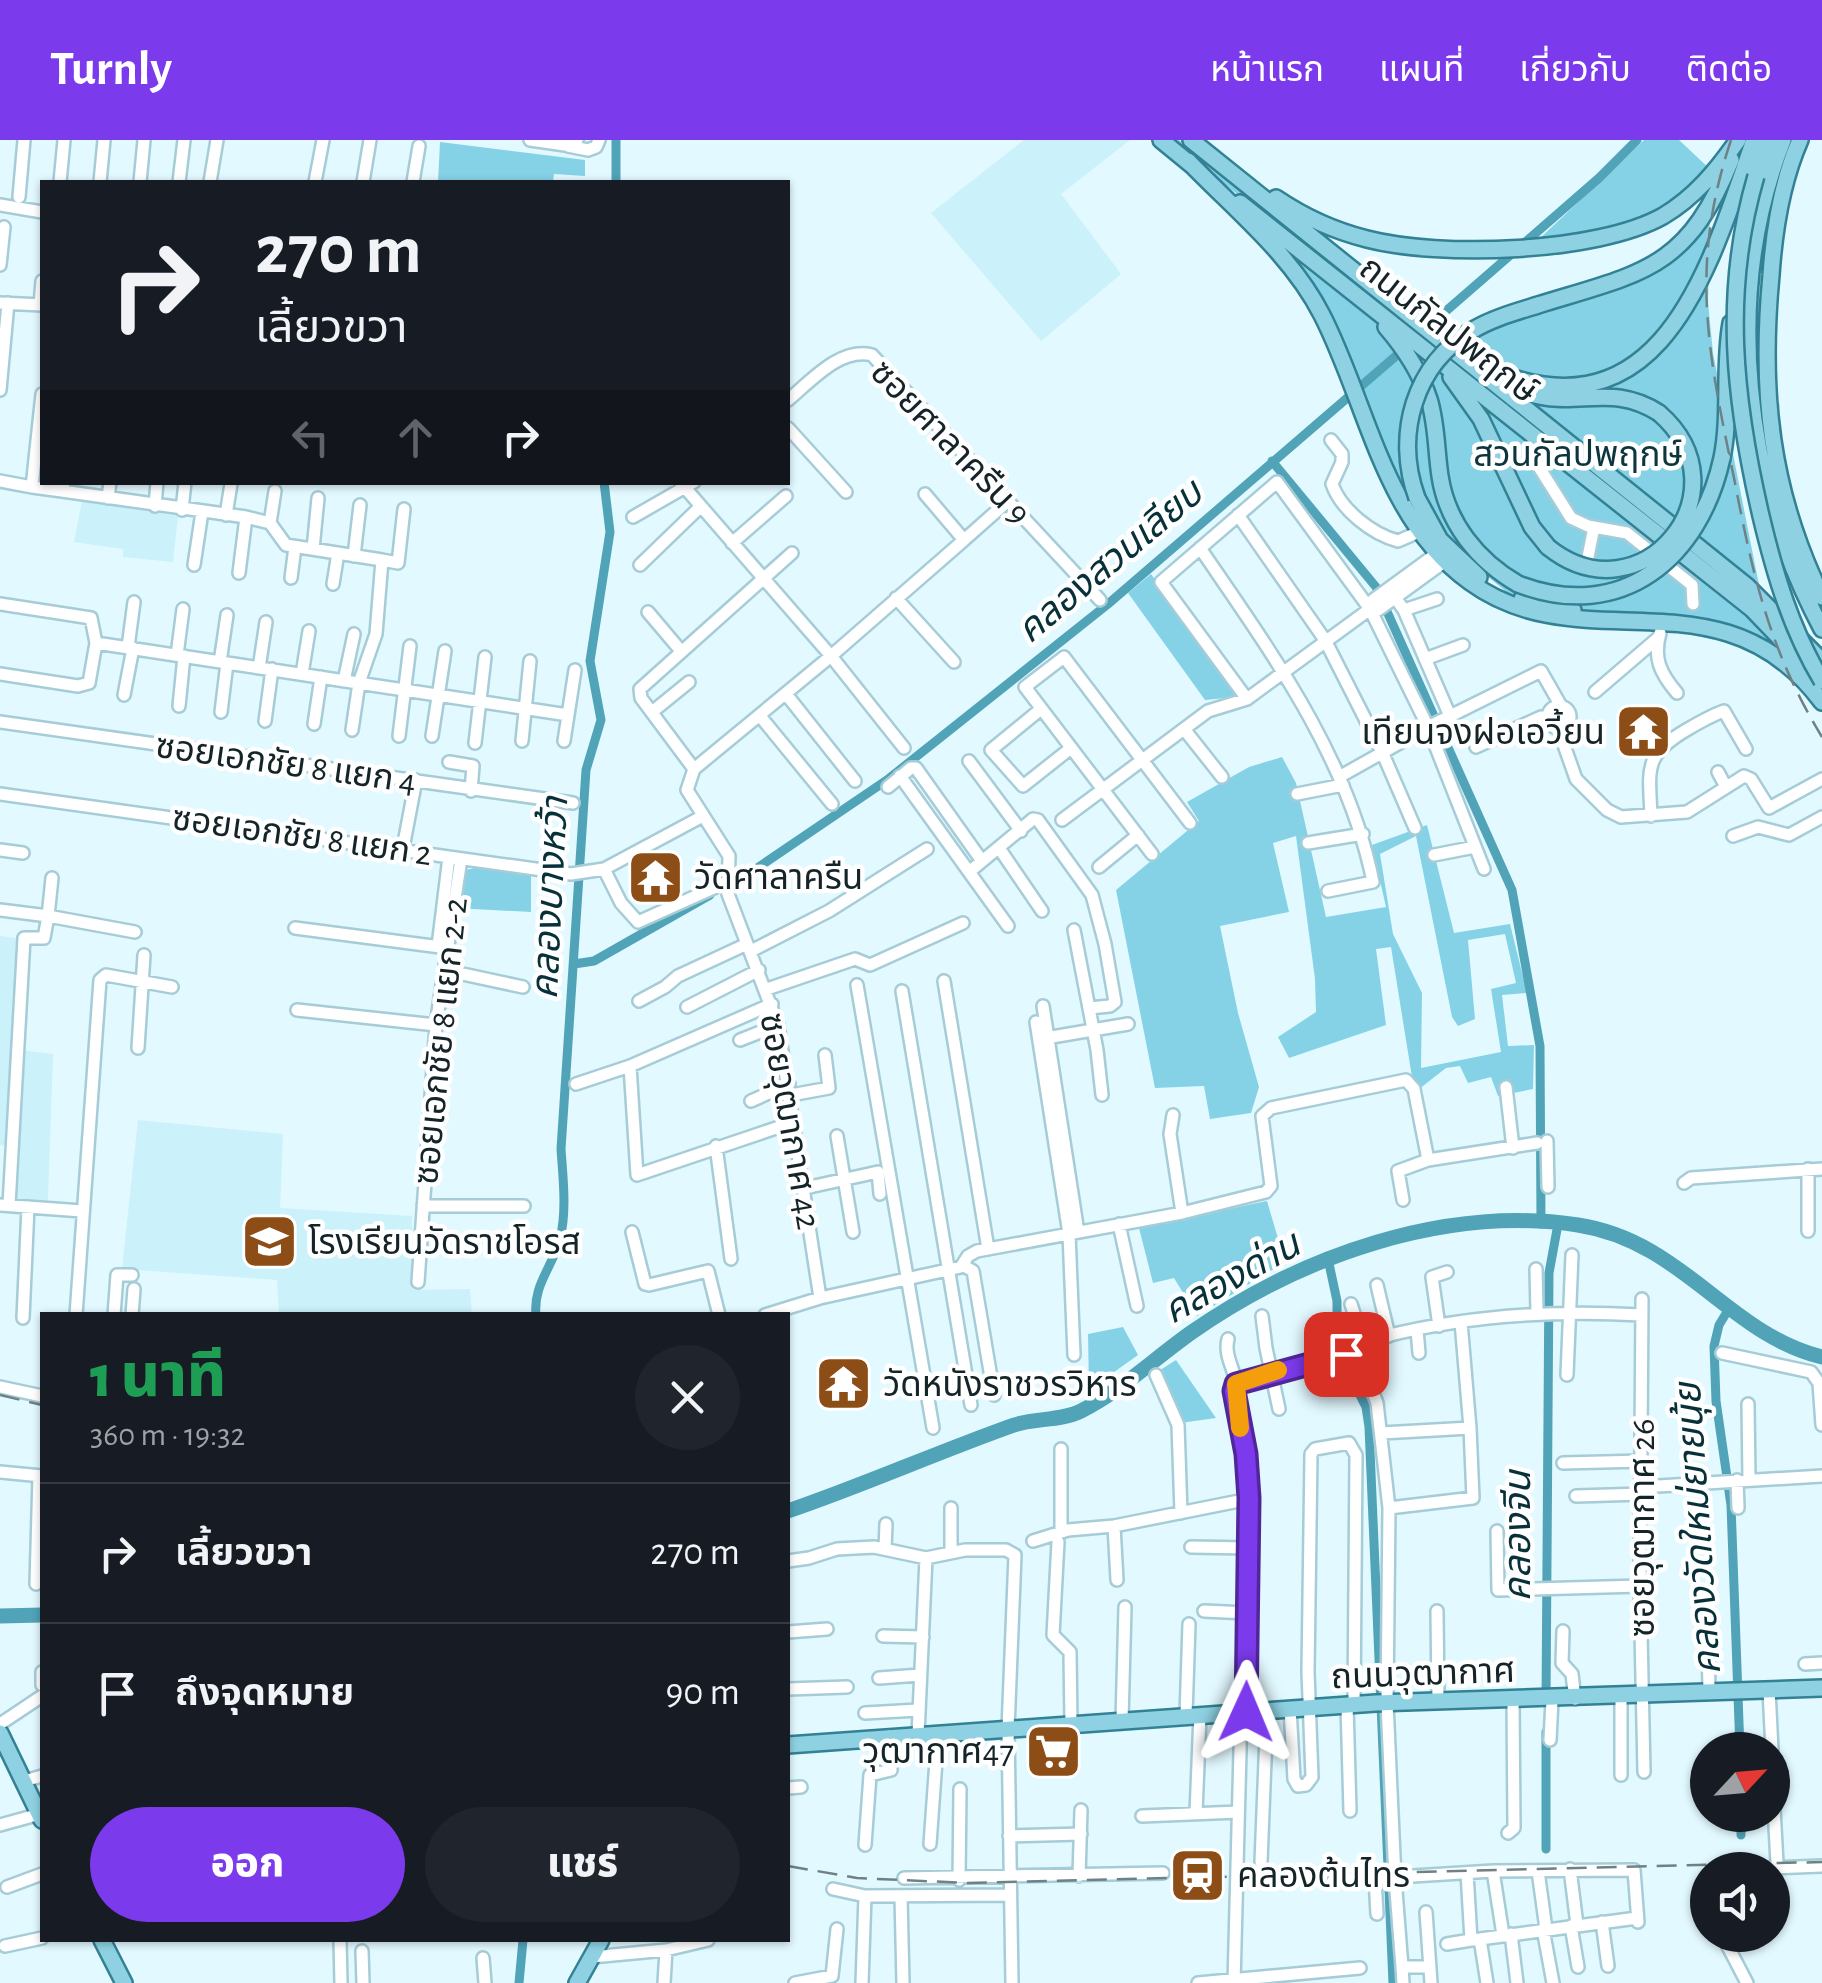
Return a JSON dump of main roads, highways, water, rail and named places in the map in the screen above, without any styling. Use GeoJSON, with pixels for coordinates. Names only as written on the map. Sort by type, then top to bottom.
{"type":"FeatureCollection","features":[{"type":"Feature","properties":{"kind":"main road","name":"ถนนกัลปพฤกษ์"},"geometry":{"type":"LineString","coordinates":[[1161,140],[1752,609],[1785,644],[1822,699]]}},
{"type":"Feature","properties":{"kind":"main road","name":"ถนนกัลปพฤกษ์"},"geometry":{"type":"LineString","coordinates":[[1194,140],[1417,341],[1458,355],[1747,586],[1822,661]]}},
{"type":"Feature","properties":{"kind":"main road"},"geometry":{"type":"LineString","coordinates":[[1194,140],[1284,204],[1351,234],[1406,246],[1508,247],[1610,236],[1652,221],[1690,197],[1713,175],[1739,140]]}},
{"type":"Feature","properties":{"kind":"main road"},"geometry":{"type":"LineString","coordinates":[[1631,619],[1536,603],[1494,586],[1471,571],[1434,532],[1417,498],[1409,470],[1410,416],[1424,380],[1441,356],[1466,334],[1495,319],[1632,274],[1676,250],[1712,204],[1739,140]]}},
{"type":"Feature","properties":{"kind":"main road"},"geometry":{"type":"LineString","coordinates":[[1458,355],[1519,382],[1554,388],[1596,382],[1640,362],[1662,343],[1684,309],[1724,225],[1754,140]]}},
{"type":"Feature","properties":{"kind":"main road"},"geometry":{"type":"LineString","coordinates":[[1769,140],[1746,216],[1737,272],[1735,347],[1739,408],[1781,593],[1795,632],[1822,681]]}},
{"type":"Feature","properties":{"kind":"main road"},"geometry":{"type":"LineString","coordinates":[[1417,341],[1443,491],[1470,544],[1483,558],[1518,584],[1547,594],[1581,596],[1631,584],[1654,572],[1675,555],[1695,530],[1712,496],[1722,458],[1730,332],[1745,261],[1782,140]]}},
{"type":"Feature","properties":{"kind":"main road"},"geometry":{"type":"LineString","coordinates":[[1765,338],[1774,234],[1800,140]]}},
{"type":"Feature","properties":{"kind":"main road"},"geometry":{"type":"LineString","coordinates":[[1188,162],[1296,274],[1321,312],[1398,498],[1440,558],[1490,596],[1524,610],[1579,620],[1668,621],[1720,631],[1764,650],[1796,672],[1822,699]]}},
{"type":"Feature","properties":{"kind":"main road"},"geometry":{"type":"LineString","coordinates":[[1761,208],[1748,338],[1750,390],[1760,455],[1795,572],[1822,629]]}},
{"type":"Feature","properties":{"kind":"main road"},"geometry":{"type":"LineString","coordinates":[[1754,254],[1760,269],[1766,401],[1778,475],[1808,568],[1822,597]]}},
{"type":"Feature","properties":{"kind":"main road"},"geometry":{"type":"LineString","coordinates":[[1417,341],[1465,395],[1532,527],[1548,546],[1576,564],[1614,568],[1645,560],[1675,535],[1691,502],[1693,476],[1683,442],[1660,412],[1625,397],[1567,399],[1534,395],[1458,355]]}},
{"type":"Feature","properties":{"kind":"main road","name":"ถนนวุฒากาศ"},"geometry":{"type":"LineString","coordinates":[[790,1745],[1308,1707],[1822,1688]]}},
{"type":"Feature","properties":{"kind":"main road"},"geometry":{"type":"LineString","coordinates":[[0,1733],[40,1815]]}},
{"type":"Feature","properties":{"kind":"main road"},"geometry":{"type":"LineString","coordinates":[[103,1942],[124,1983]]}},
{"type":"Feature","properties":{"kind":"main road"},"geometry":{"type":"LineString","coordinates":[[577,1983],[599,1942]]}},
{"type":"Feature","properties":{"kind":"waterway","name":"คลองบางหว้า"},"geometry":{"type":"LineString","coordinates":[[616,140],[616,180]]}},
{"type":"Feature","properties":{"kind":"waterway","name":"คลองสวนเลียบ"},"geometry":{"type":"LineString","coordinates":[[1423,331],[1599,178],[1637,140]]}},
{"type":"Feature","properties":{"kind":"waterway","name":"คลองสวนเลียบ"},"geometry":{"type":"LineString","coordinates":[[724,887],[887,780],[1108,604],[1404,349]]}},
{"type":"Feature","properties":{"kind":"waterway"},"geometry":{"type":"LineString","coordinates":[[1272,461],[1376,587],[1512,890],[1540,1046],[1541,1224]]}},
{"type":"Feature","properties":{"kind":"waterway","name":"คลองบางหว้า"},"geometry":{"type":"LineString","coordinates":[[536,1312],[537,1295],[557,1249],[563,1217],[561,1149],[586,770],[601,720],[590,661],[610,532],[604,485]]}},
{"type":"Feature","properties":{"kind":"waterway","name":"คลองสวนเลียบ"},"geometry":{"type":"LineString","coordinates":[[574,964],[594,961],[710,895]]}},
{"type":"Feature","properties":{"kind":"waterway","name":"คลองด่าน"},"geometry":{"type":"LineString","coordinates":[[790,1510],[1014,1425],[1081,1411],[1192,1332],[1280,1280],[1376,1242],[1426,1230],[1528,1221],[1578,1225],[1615,1234],[1677,1268],[1759,1329],[1822,1357]]}},
{"type":"Feature","properties":{"kind":"waterway","name":"คลองจีน"},"geometry":{"type":"LineString","coordinates":[[1546,1702],[1549,1273],[1558,1224]]}},
{"type":"Feature","properties":{"kind":"waterway","name":"คลองต้นไทร"},"geometry":{"type":"LineString","coordinates":[[1328,1259],[1337,1320],[1369,1427],[1393,1983]]}},
{"type":"Feature","properties":{"kind":"waterway","name":"คลองวัดใหม่ยายนุ้ย"},"geometry":{"type":"LineString","coordinates":[[1730,1307],[1719,1325],[1714,1346],[1716,1401],[1731,1505],[1739,1732]]}},
{"type":"Feature","properties":{"kind":"waterway","name":"คลองด่าน"},"geometry":{"type":"LineString","coordinates":[[0,1616],[40,1615]]}},
{"type":"Feature","properties":{"kind":"waterway","name":"คลองจีน"},"geometry":{"type":"LineString","coordinates":[[1546,1732],[1546,1849]]}},
{"type":"Feature","properties":{"kind":"waterway"},"geometry":{"type":"LineString","coordinates":[[519,1983],[523,1942]]}},
{"type":"Feature","properties":{"kind":"railway"},"geometry":{"type":"LineString","coordinates":[[1731,140],[1710,228],[1707,269],[1707,309],[1717,390],[1748,548],[1765,612],[1789,674],[1822,737]]}},
{"type":"Feature","properties":{"kind":"railway"},"geometry":{"type":"LineString","coordinates":[[0,1395],[40,1405]]}},
{"type":"Feature","properties":{"kind":"railway"},"geometry":{"type":"LineString","coordinates":[[790,1866],[857,1878],[968,1883],[1822,1862]]}},
{"type":"Feature","properties":{"kind":"place","name":"เทียนจงฝอเอวี้ยน"},"geometry":{"type":"Point","coordinates":[1644,732]}},
{"type":"Feature","properties":{"kind":"place","name":"วัดศาลาครืน"},"geometry":{"type":"Point","coordinates":[655,877]}},
{"type":"Feature","properties":{"kind":"place","name":"โรงเรียนวัดราชโอรส"},"geometry":{"type":"Point","coordinates":[269,1242]}},
{"type":"Feature","properties":{"kind":"place","name":"วัดหนังราชวรวิหาร"},"geometry":{"type":"Point","coordinates":[844,1384]}},
{"type":"Feature","properties":{"kind":"place","name":"วุฒากาศ47"},"geometry":{"type":"Point","coordinates":[1053,1751]}},
{"type":"Feature","properties":{"kind":"place","name":"คลองต้นไทร"},"geometry":{"type":"Point","coordinates":[1198,1875]}},
{"type":"Feature","properties":{"kind":"park label","name":"สวนกัลปพฤกษ์"},"geometry":{"type":"Point","coordinates":[1578,454]}}]}
